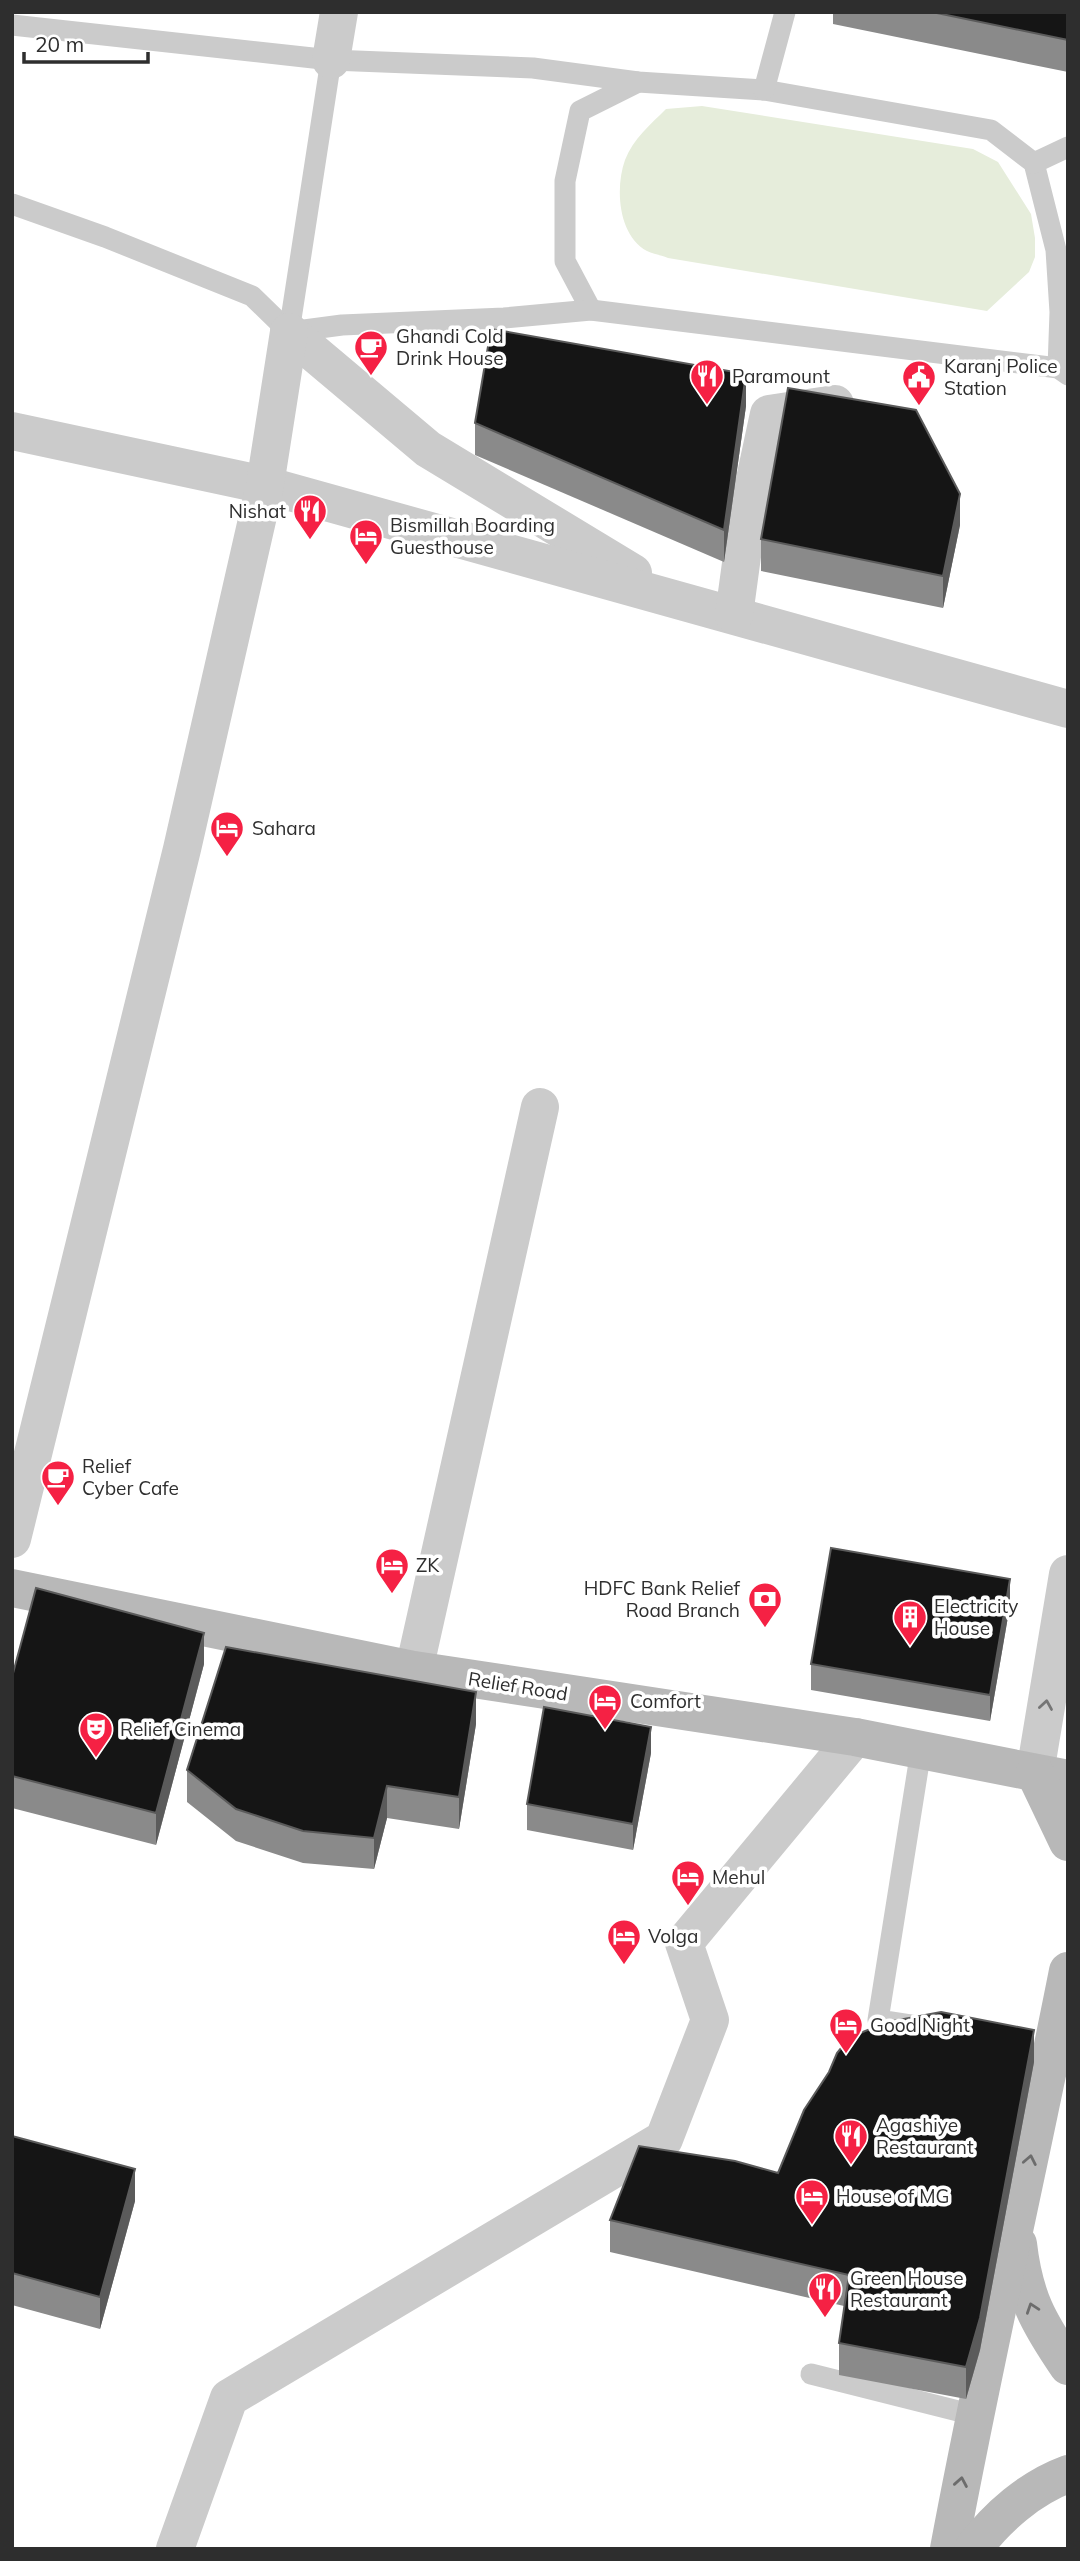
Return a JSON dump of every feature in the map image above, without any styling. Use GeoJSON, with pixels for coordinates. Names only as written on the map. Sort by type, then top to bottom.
{"type":"FeatureCollection","features":[{"type":"Feature","properties":{"kind":"main road","name":"Relief Road"},"geometry":{"type":"LineString","coordinates":[[12,1588],[414,1670],[855,1737],[1051,1776]]}},
{"type":"Feature","properties":{"kind":"main road"},"geometry":{"type":"LineString","coordinates":[[1051,1776],[1068,1842]]}},
{"type":"Feature","properties":{"kind":"main road"},"geometry":{"type":"LineString","coordinates":[[949,2549],[974,2415],[1016,2227],[1039,2045],[1068,1970]]}},
{"type":"Feature","properties":{"kind":"main road"},"geometry":{"type":"LineString","coordinates":[[1016,2227],[1021,2274],[1036,2319],[1068,2366]]}},
{"type":"Feature","properties":{"kind":"main road"},"geometry":{"type":"LineString","coordinates":[[973,2549],[994,2521],[1049,2481],[1068,2474]]}},
{"type":"Feature","properties":{"kind":"street"},"geometry":{"type":"LineString","coordinates":[[331,60],[339,12]]}},
{"type":"Feature","properties":{"kind":"street"},"geometry":{"type":"LineString","coordinates":[[12,1539],[182,849],[265,485],[289,332]]}},
{"type":"Feature","properties":{"kind":"street"},"geometry":{"type":"LineString","coordinates":[[289,332],[428,449],[673,597]]}},
{"type":"Feature","properties":{"kind":"street"},"geometry":{"type":"LineString","coordinates":[[734,615],[748,512],[769,414],[837,404],[871,410]]}},
{"type":"Feature","properties":{"kind":"street"},"geometry":{"type":"LineString","coordinates":[[12,431],[265,485],[1068,709]]}},
{"type":"Feature","properties":{"kind":"street"},"geometry":{"type":"LineString","coordinates":[[414,1670],[540,1107]]}},
{"type":"Feature","properties":{"kind":"street"},"geometry":{"type":"LineString","coordinates":[[1051,1776],[1067,1587]]}},
{"type":"Feature","properties":{"kind":"street"},"geometry":{"type":"LineString","coordinates":[[175,2549],[229,2398],[664,2139],[710,2020],[684,1943],[855,1737]]}},
{"type":"Feature","properties":{"kind":"lane"},"geometry":{"type":"LineString","coordinates":[[764,90],[785,12]]}},
{"type":"Feature","properties":{"kind":"lane"},"geometry":{"type":"LineString","coordinates":[[12,25],[331,60],[533,68],[638,82],[764,90],[991,130],[1034,163],[1056,250],[1063,371],[592,310],[504,318],[342,325],[289,332]]}},
{"type":"Feature","properties":{"kind":"lane"},"geometry":{"type":"LineString","coordinates":[[289,332],[331,60]]}},
{"type":"Feature","properties":{"kind":"lane"},"geometry":{"type":"LineString","coordinates":[[592,310],[565,261],[565,181],[580,111],[638,82]]}},
{"type":"Feature","properties":{"kind":"lane"},"geometry":{"type":"LineString","coordinates":[[1034,163],[1068,147]]}},
{"type":"Feature","properties":{"kind":"lane"},"geometry":{"type":"LineString","coordinates":[[12,204],[105,237],[251,296],[289,332]]}},
{"type":"Feature","properties":{"kind":"lane"},"geometry":{"type":"LineString","coordinates":[[921,1750],[878,2020],[932,2028]]}},
{"type":"Feature","properties":{"kind":"lane"},"geometry":{"type":"LineString","coordinates":[[811,2374],[974,2415]]}},
{"type":"Feature","properties":{"kind":"green space"},"geometry":{"type":"Polygon","coordinates":[[[702,106],[973,149],[998,162],[1031,214],[1035,257],[1029,272],[987,311],[668,258],[647,251],[637,244],[630,234],[621,210],[620,184],[628,152],[666,109],[702,106]]]}},
{"type":"Feature","properties":{"kind":"building"},"geometry":{"type":"Polygon","coordinates":[[[932,12],[1068,12],[1068,40],[932,12]]]}},
{"type":"Feature","properties":{"kind":"building"},"geometry":{"type":"Polygon","coordinates":[[[491,329],[746,374],[724,530],[475,423],[491,329]]]}},
{"type":"Feature","properties":{"kind":"building"},"geometry":{"type":"Polygon","coordinates":[[[788,388],[916,410],[960,494],[943,576],[761,539],[788,388]]]}},
{"type":"Feature","properties":{"kind":"building","name":"Electricity House"},"geometry":{"type":"Polygon","coordinates":[[[831,1548],[1010,1579],[990,1695],[811,1664],[831,1548]]]}},
{"type":"Feature","properties":{"kind":"building","name":"Relief Cinema"},"geometry":{"type":"Polygon","coordinates":[[[36,1588],[204,1633],[156,1813],[12,1776],[12,1677],[36,1588]]]}},
{"type":"Feature","properties":{"kind":"building"},"geometry":{"type":"Polygon","coordinates":[[[226,1647],[476,1692],[459,1797],[387,1786],[374,1838],[303,1831],[236,1809],[187,1770],[226,1647]]]}},
{"type":"Feature","properties":{"kind":"building"},"geometry":{"type":"Polygon","coordinates":[[[544,1707],[651,1727],[633,1824],[527,1804],[544,1707]]]}},
{"type":"Feature","properties":{"kind":"building","name":"House of MG"},"geometry":{"type":"Polygon","coordinates":[[[941,2012],[1034,2030],[980,2318],[966,2367],[839,2343],[849,2275],[610,2220],[639,2146],[735,2161],[778,2173],[804,2110],[829,2072],[837,2053],[850,2037],[888,2022],[941,2012]]]}},
{"type":"Feature","properties":{"kind":"building"},"geometry":{"type":"Polygon","coordinates":[[[12,2136],[135,2169],[100,2297],[12,2273],[12,2136]]]}},
{"type":"Feature","properties":{"kind":"place","name":"Ghandi Cold Drink House"},"geometry":{"type":"Point","coordinates":[371,377]}},
{"type":"Feature","properties":{"kind":"place","name":"Paramount"},"geometry":{"type":"Point","coordinates":[707,406]}},
{"type":"Feature","properties":{"kind":"place","name":"Karanj Police Station"},"geometry":{"type":"Point","coordinates":[919,407]}},
{"type":"Feature","properties":{"kind":"place","name":"Nishat"},"geometry":{"type":"Point","coordinates":[310,541]}},
{"type":"Feature","properties":{"kind":"place","name":"Bismillah Boarding Guesthouse"},"geometry":{"type":"Point","coordinates":[366,566]}},
{"type":"Feature","properties":{"kind":"place","name":"Sahara"},"geometry":{"type":"Point","coordinates":[227,858]}},
{"type":"Feature","properties":{"kind":"place","name":"Relief Cyber Cafe"},"geometry":{"type":"Point","coordinates":[58,1507]}},
{"type":"Feature","properties":{"kind":"place","name":"ZK"},"geometry":{"type":"Point","coordinates":[392,1595]}},
{"type":"Feature","properties":{"kind":"place","name":"HDFC Bank Relief Road Branch"},"geometry":{"type":"Point","coordinates":[765,1629]}},
{"type":"Feature","properties":{"kind":"place","name":"Electricity House"},"geometry":{"type":"Point","coordinates":[910,1647]}},
{"type":"Feature","properties":{"kind":"place","name":"Comfort"},"geometry":{"type":"Point","coordinates":[605,1731]}},
{"type":"Feature","properties":{"kind":"place","name":"Relief Cinema"},"geometry":{"type":"Point","coordinates":[96,1759]}},
{"type":"Feature","properties":{"kind":"place","name":"Mehul"},"geometry":{"type":"Point","coordinates":[688,1907]}},
{"type":"Feature","properties":{"kind":"place","name":"Volga"},"geometry":{"type":"Point","coordinates":[624,1966]}},
{"type":"Feature","properties":{"kind":"place","name":"Good Night"},"geometry":{"type":"Point","coordinates":[846,2055]}},
{"type":"Feature","properties":{"kind":"place","name":"Agashiye Restaurant"},"geometry":{"type":"Point","coordinates":[851,2166]}},
{"type":"Feature","properties":{"kind":"place","name":"House of MG"},"geometry":{"type":"Point","coordinates":[812,2226]}},
{"type":"Feature","properties":{"kind":"place","name":"Green House Restaurant"},"geometry":{"type":"Point","coordinates":[825,2319]}}]}
